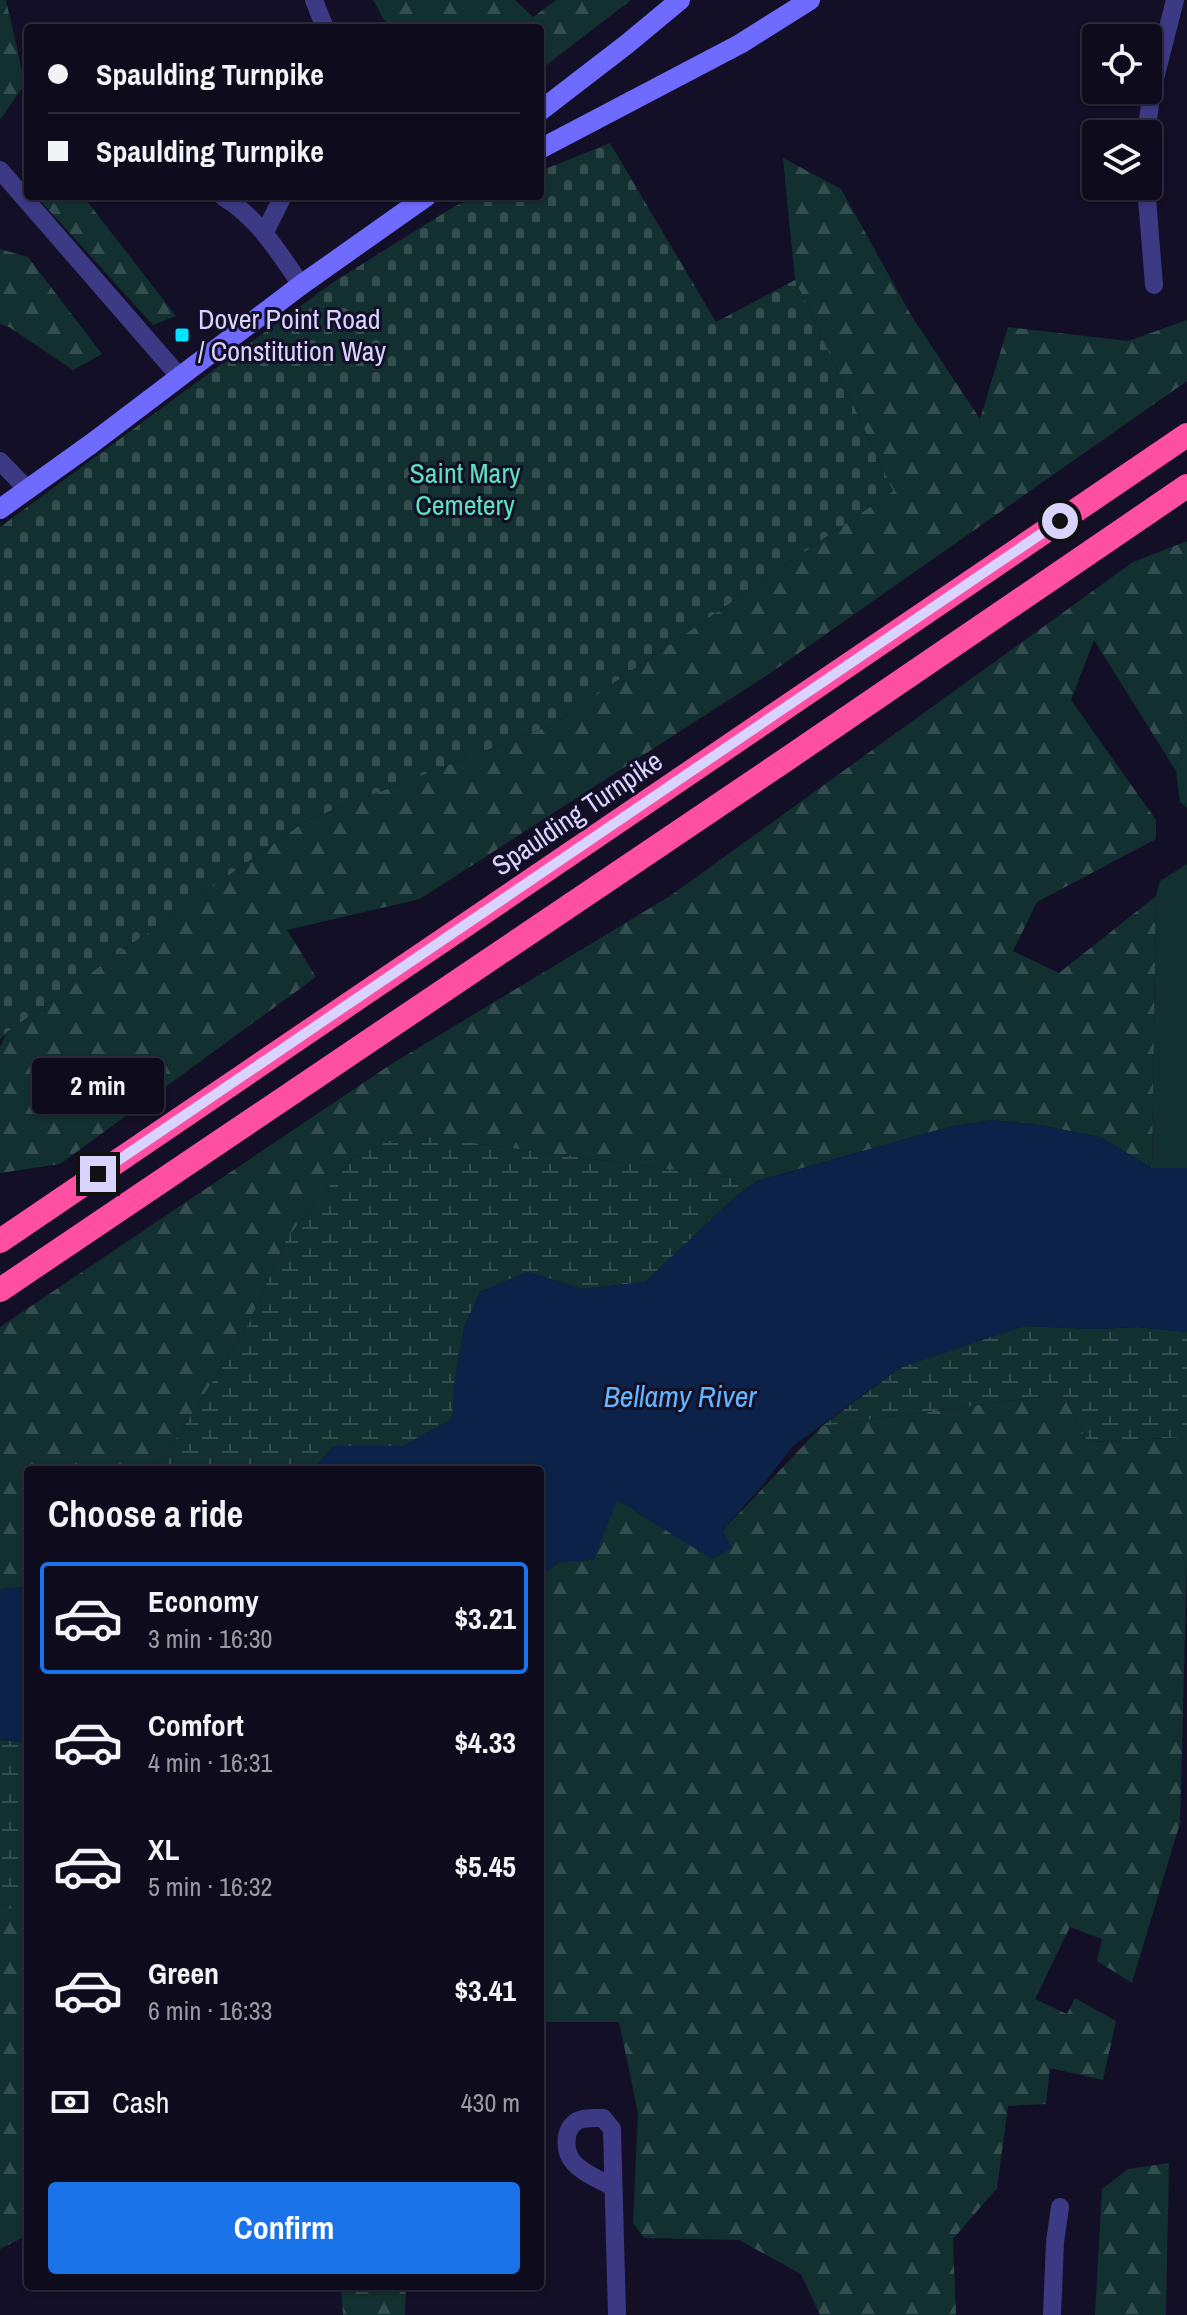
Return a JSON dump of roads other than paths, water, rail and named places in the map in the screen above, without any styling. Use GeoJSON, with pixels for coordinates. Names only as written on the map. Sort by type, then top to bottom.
{"type":"FeatureCollection","features":[{"type":"Feature","properties":{"kind":"highway","name":"Spaulding Turnpike"},"geometry":{"type":"LineString","coordinates":[[0,1241],[1187,435]]}},
{"type":"Feature","properties":{"kind":"highway"},"geometry":{"type":"LineString","coordinates":[[0,1290],[1187,486]]}},
{"type":"Feature","properties":{"kind":"main road"},"geometry":{"type":"LineString","coordinates":[[544,108],[680,0]]}},
{"type":"Feature","properties":{"kind":"main road"},"geometry":{"type":"LineString","coordinates":[[544,147],[740,44],[810,0]]}},
{"type":"Feature","properties":{"kind":"main road"},"geometry":{"type":"LineString","coordinates":[[0,509],[301,285],[421,200]]}},
{"type":"Feature","properties":{"kind":"street"},"geometry":{"type":"LineString","coordinates":[[314,0],[323,24]]}},
{"type":"Feature","properties":{"kind":"street"},"geometry":{"type":"LineString","coordinates":[[1148,120],[1152,90],[1175,0]]}},
{"type":"Feature","properties":{"kind":"street"},"geometry":{"type":"LineString","coordinates":[[0,170],[24,198]]}},
{"type":"Feature","properties":{"kind":"street"},"geometry":{"type":"LineString","coordinates":[[26,200],[179,376]]}},
{"type":"Feature","properties":{"kind":"street"},"geometry":{"type":"LineString","coordinates":[[229,200],[265,232],[301,285]]}},
{"type":"Feature","properties":{"kind":"street"},"geometry":{"type":"LineString","coordinates":[[265,232],[281,200]]}},
{"type":"Feature","properties":{"kind":"street"},"geometry":{"type":"LineString","coordinates":[[1147,200],[1154,285]]}},
{"type":"Feature","properties":{"kind":"street"},"geometry":{"type":"LineString","coordinates":[[0,461],[27,489]]}},
{"type":"Feature","properties":{"kind":"street"},"geometry":{"type":"LineString","coordinates":[[613,2187],[617,2315]]}},
{"type":"Feature","properties":{"kind":"street"},"geometry":{"type":"LineString","coordinates":[[1052,2315],[1055,2242],[1060,2207]]}},
{"type":"Feature","properties":{"kind":"water","name":"Bellamy River"},"geometry":{"type":"Polygon","coordinates":[[[993,1120],[1039,1125],[1100,1137],[1152,1168],[1187,1168],[1187,1332],[1137,1327],[1024,1326],[901,1367],[793,1446],[723,1530],[732,1548],[712,1559],[617,1500],[594,1560],[560,1562],[544,1573],[544,1466],[316,1466],[333,1446],[403,1446],[452,1419],[464,1329],[480,1292],[528,1272],[582,1289],[645,1282],[735,1197],[757,1181],[949,1127],[993,1120]]]}},
{"type":"Feature","properties":{"kind":"water"},"geometry":{"type":"Polygon","coordinates":[[[24,1587],[24,1742],[0,1740],[0,1589],[24,1587]]]}},
{"type":"Feature","properties":{"kind":"place","name":"Dover Point Road / Constitution Way"},"geometry":{"type":"Point","coordinates":[182,335]}},
{"type":"Feature","properties":{"kind":"park label","name":"Saint Mary Cemetery"},"geometry":{"type":"Point","coordinates":[465,489]}}]}
